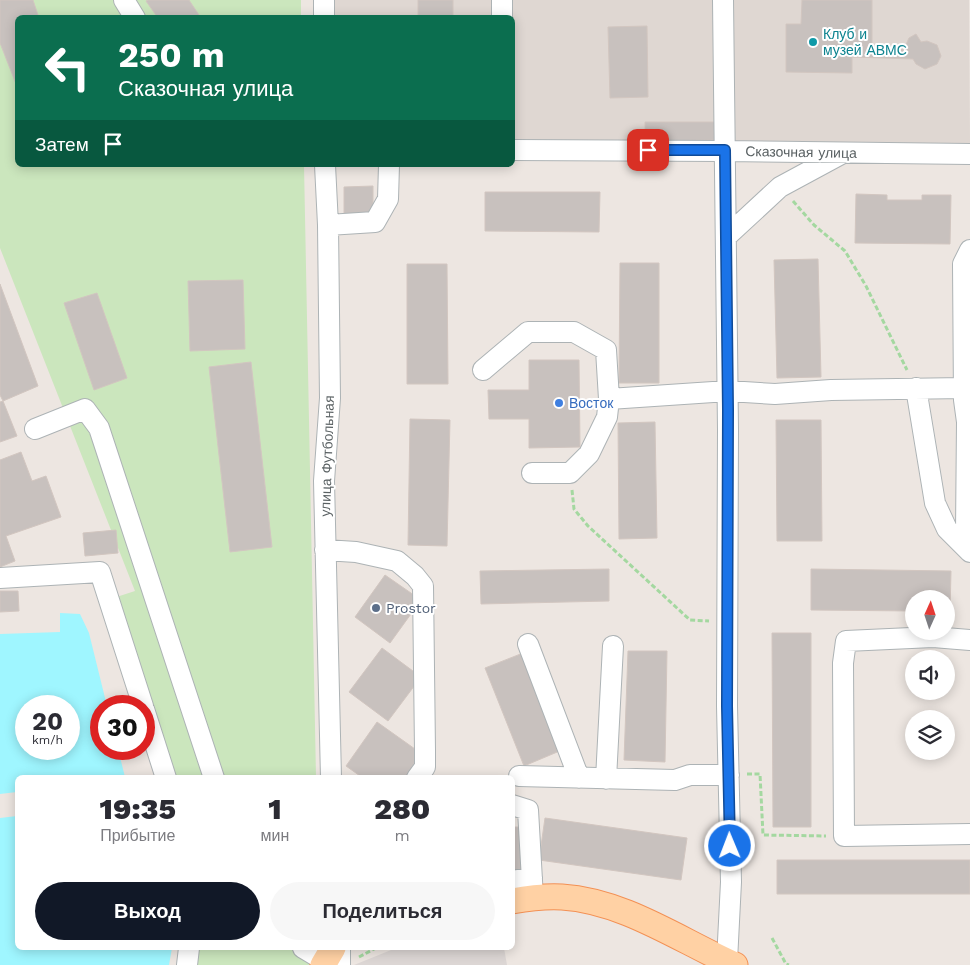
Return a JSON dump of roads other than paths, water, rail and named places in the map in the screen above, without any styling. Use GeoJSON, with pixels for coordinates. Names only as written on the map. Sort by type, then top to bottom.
{"type":"FeatureCollection","features":[{"type":"Feature","properties":{"kind":"main road"},"geometry":{"type":"LineString","coordinates":[[522,889],[590,901],[618,909],[731,963]]}},
{"type":"Feature","properties":{"kind":"street"},"geometry":{"type":"LineString","coordinates":[[124,0],[133,15]]}},
{"type":"Feature","properties":{"kind":"street"},"geometry":{"type":"LineString","coordinates":[[324,0],[324,15]]}},
{"type":"Feature","properties":{"kind":"street"},"geometry":{"type":"LineString","coordinates":[[502,0],[502,15]]}},
{"type":"Feature","properties":{"kind":"street"},"geometry":{"type":"LineString","coordinates":[[723,0],[728,391],[727,706],[731,963]]}},
{"type":"Feature","properties":{"kind":"street","name":"Сказочная улица"},"geometry":{"type":"LineString","coordinates":[[515,150],[725,150],[970,154]]}},
{"type":"Feature","properties":{"kind":"street"},"geometry":{"type":"LineString","coordinates":[[726,237],[780,187],[844,152]]}},
{"type":"Feature","properties":{"kind":"street","name":"улица Футбольная"},"geometry":{"type":"LineString","coordinates":[[325,167],[328,225],[330,398],[324,481],[331,775]]}},
{"type":"Feature","properties":{"kind":"street"},"geometry":{"type":"LineString","coordinates":[[328,225],[375,222],[388,200],[389,167]]}},
{"type":"Feature","properties":{"kind":"street"},"geometry":{"type":"LineString","coordinates":[[970,250],[963,264],[964,388],[967,422],[966,532],[970,548]]}},
{"type":"Feature","properties":{"kind":"street"},"geometry":{"type":"LineString","coordinates":[[483,370],[528,332],[574,332],[606,350],[609,399],[606,417],[589,454],[570,473],[532,473]]}},
{"type":"Feature","properties":{"kind":"street"},"geometry":{"type":"LineString","coordinates":[[916,388],[935,503],[947,529],[970,552]]}},
{"type":"Feature","properties":{"kind":"street"},"geometry":{"type":"LineString","coordinates":[[609,399],[728,391],[774,394],[831,390],[964,388]]}},
{"type":"Feature","properties":{"kind":"street"},"geometry":{"type":"LineString","coordinates":[[35,429],[85,409],[100,428],[213,775]]}},
{"type":"Feature","properties":{"kind":"street"},"geometry":{"type":"LineString","coordinates":[[326,550],[356,552],[396,561],[415,576],[423,586],[426,751],[425,766],[419,775]]}},
{"type":"Feature","properties":{"kind":"street"},"geometry":{"type":"LineString","coordinates":[[0,578],[100,572],[139,695]]}},
{"type":"Feature","properties":{"kind":"street"},"geometry":{"type":"LineString","coordinates":[[970,640],[933,637],[846,641],[843,663],[844,836],[970,834]]}},
{"type":"Feature","properties":{"kind":"street"},"geometry":{"type":"LineString","coordinates":[[528,644],[579,778]]}},
{"type":"Feature","properties":{"kind":"street"},"geometry":{"type":"LineString","coordinates":[[606,780],[612,646]]}},
{"type":"Feature","properties":{"kind":"street"},"geometry":{"type":"LineString","coordinates":[[155,745],[165,775]]}},
{"type":"Feature","properties":{"kind":"street"},"geometry":{"type":"LineString","coordinates":[[519,776],[606,780],[675,780],[690,774],[729,775]]}},
{"type":"Feature","properties":{"kind":"street"},"geometry":{"type":"LineString","coordinates":[[515,806],[528,810],[522,889]]}},
{"type":"Feature","properties":{"kind":"street"},"geometry":{"type":"LineString","coordinates":[[187,965],[189,950]]}},
{"type":"Feature","properties":{"kind":"street"},"geometry":{"type":"LineString","coordinates":[[309,950],[332,957]]}},
{"type":"Feature","properties":{"kind":"water"},"geometry":{"type":"Polygon","coordinates":[[[60,613],[80,614],[89,633],[104,695],[90,695],[90,760],[121,760],[124,775],[15,775],[15,792],[0,794],[0,634],[60,632],[60,613]]]}},
{"type":"Feature","properties":{"kind":"water"},"geometry":{"type":"Polygon","coordinates":[[[15,816],[15,950],[172,950],[169,965],[0,965],[0,818],[15,816]]]}},
{"type":"Feature","properties":{"kind":"place","name":"Клуб и музей АВМС"},"geometry":{"type":"Point","coordinates":[813,42]}},
{"type":"Feature","properties":{"kind":"place","name":"Восток"},"geometry":{"type":"Point","coordinates":[559,403]}},
{"type":"Feature","properties":{"kind":"place","name":"Prostor"},"geometry":{"type":"Point","coordinates":[376,608]}}]}
